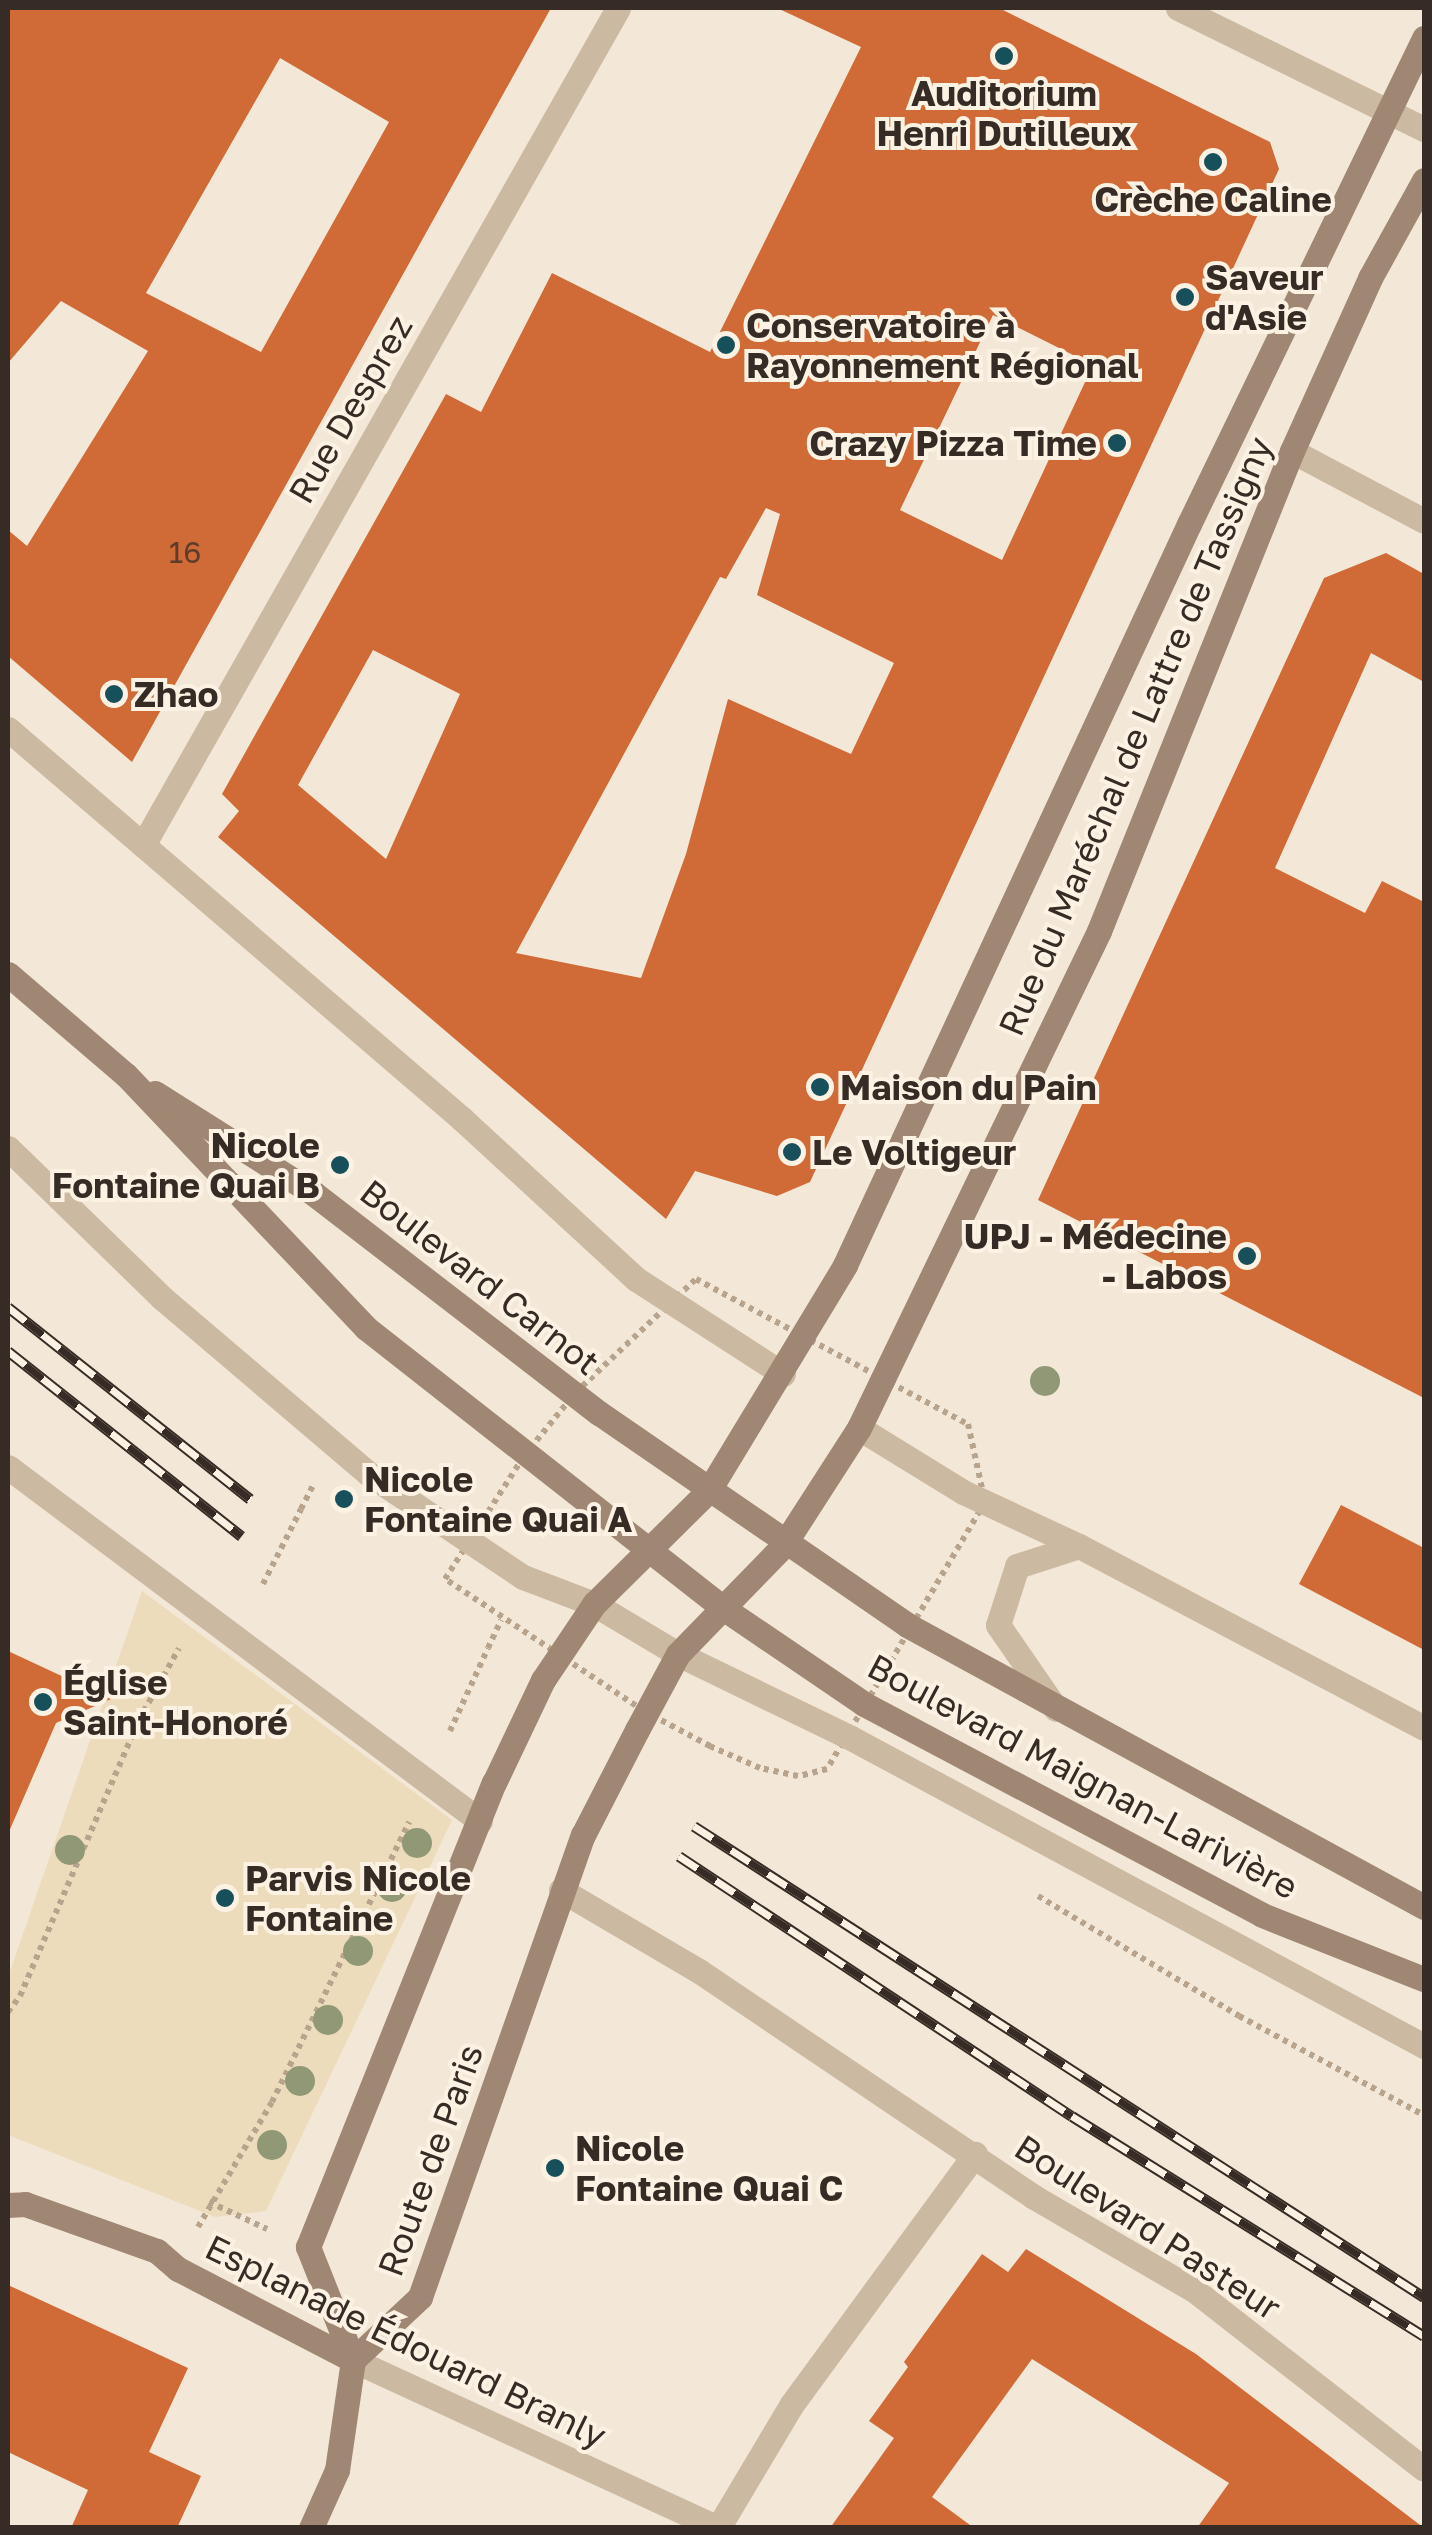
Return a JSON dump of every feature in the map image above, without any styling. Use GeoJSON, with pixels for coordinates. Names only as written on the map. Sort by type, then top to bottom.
{"type":"FeatureCollection","features":[{"type":"Feature","properties":{"kind":"main road","name":"Rue du Maréchal de Lattre de Tassigny"},"geometry":{"type":"LineString","coordinates":[[783,1374],[845,1265],[1189,524],[1424,38]]}},
{"type":"Feature","properties":{"kind":"main road","name":"Rue du Maréchal de Lattre de Tassigny"},"geometry":{"type":"LineString","coordinates":[[678,1654],[784,1546],[859,1428],[1100,930],[1292,451],[1370,278],[1424,180]]}},
{"type":"Feature","properties":{"kind":"main road","name":"Boulevard Carnot"},"geometry":{"type":"LineString","coordinates":[[8,974],[126,1074],[366,1328],[723,1608]]}},
{"type":"Feature","properties":{"kind":"main road","name":"Boulevard Carnot"},"geometry":{"type":"LineString","coordinates":[[126,1074],[313,1193],[784,1546]]}},
{"type":"Feature","properties":{"kind":"main road"},"geometry":{"type":"LineString","coordinates":[[311,2528],[337,2470],[353,2360],[308,2247],[494,1783],[543,1680],[594,1604],[709,1490],[783,1374]]}},
{"type":"Feature","properties":{"kind":"main road","name":"Boulevard Maignan-Larivière"},"geometry":{"type":"LineString","coordinates":[[784,1546],[1058,1713],[1424,1907]]}},
{"type":"Feature","properties":{"kind":"main road","name":"Boulevard Maignan-Larivière"},"geometry":{"type":"LineString","coordinates":[[723,1608],[864,1704],[1244,1906],[1424,1979]]}},
{"type":"Feature","properties":{"kind":"main road","name":"Route de Paris"},"geometry":{"type":"LineString","coordinates":[[353,2360],[420,2297],[490,2111],[534,1966],[583,1835],[678,1654]]}},
{"type":"Feature","properties":{"kind":"main road","name":"Esplanade Édouard Branly"},"geometry":{"type":"LineString","coordinates":[[8,2204],[24,2204],[110,2231],[157,2251],[178,2269],[353,2360]]}},
{"type":"Feature","properties":{"kind":"street","name":"Rue Desprez"},"geometry":{"type":"LineString","coordinates":[[143,845],[618,8]]}},
{"type":"Feature","properties":{"kind":"street"},"geometry":{"type":"LineString","coordinates":[[1178,8],[1424,129]]}},
{"type":"Feature","properties":{"kind":"street"},"geometry":{"type":"LineString","coordinates":[[1292,451],[1424,520]]}},
{"type":"Feature","properties":{"kind":"street"},"geometry":{"type":"LineString","coordinates":[[8,729],[462,1119],[636,1279],[783,1374]]}},
{"type":"Feature","properties":{"kind":"street"},"geometry":{"type":"LineString","coordinates":[[8,1148],[162,1297],[370,1474],[524,1576],[594,1604],[678,1654],[851,1738],[1424,2046]]}},
{"type":"Feature","properties":{"kind":"street"},"geometry":{"type":"LineString","coordinates":[[859,1428],[963,1492],[1079,1546],[1424,1728]]}},
{"type":"Feature","properties":{"kind":"street"},"geometry":{"type":"LineString","coordinates":[[8,1468],[480,1821]]}},
{"type":"Feature","properties":{"kind":"street"},"geometry":{"type":"LineString","coordinates":[[1058,1713],[998,1625],[1017,1566],[1079,1546]]}},
{"type":"Feature","properties":{"kind":"street"},"geometry":{"type":"LineString","coordinates":[[561,1890],[698,1970],[975,2154]]}},
{"type":"Feature","properties":{"kind":"street","name":"Esplanade Édouard Branly"},"geometry":{"type":"LineString","coordinates":[[353,2360],[718,2528],[792,2404],[975,2154]]}},
{"type":"Feature","properties":{"kind":"street","name":"Boulevard Pasteur"},"geometry":{"type":"LineString","coordinates":[[975,2154],[1034,2197],[1194,2290],[1424,2469]]}},
{"type":"Feature","properties":{"kind":"path"},"geometry":{"type":"LineString","coordinates":[[264,1584],[301,1509]]}},
{"type":"Feature","properties":{"kind":"path"},"geometry":{"type":"LineString","coordinates":[[8,2012],[20,1996],[139,1720],[204,1615]]}},
{"type":"Feature","properties":{"kind":"path"},"geometry":{"type":"LineString","coordinates":[[178,2269],[209,2202],[272,2102],[428,1783],[501,1620]]}},
{"type":"Feature","properties":{"kind":"path"},"geometry":{"type":"LineString","coordinates":[[710,1746],[760,1768],[798,1776],[827,1769],[844,1779]]}},
{"type":"Feature","properties":{"kind":"path"},"geometry":{"type":"LineString","coordinates":[[1025,1888],[1239,2016],[1424,2115]]}},
{"type":"Feature","properties":{"kind":"shaded area","name":"Parvis Nicole Fontaine"},"geometry":{"type":"Polygon","coordinates":[[[142,1591],[452,1820],[266,2211],[215,2217],[8,2135],[8,1977],[142,1591]]]}},
{"type":"Feature","properties":{"kind":"building"},"geometry":{"type":"Polygon","coordinates":[[[8,8],[551,8],[132,762],[8,656],[8,530],[27,546],[148,351],[61,301],[8,363],[8,8]],[[280,58],[146,293],[261,352],[389,122],[280,58]]]}},
{"type":"Feature","properties":{"kind":"building"},"geometry":{"type":"Polygon","coordinates":[[[777,8],[999,8],[1270,142],[1279,169],[810,1182],[777,1196],[695,1171],[666,1219],[218,837],[239,811],[222,794],[446,394],[481,412],[552,273],[710,352],[861,47],[777,8]],[[993,315],[900,510],[1002,560],[1093,365],[993,315]],[[766,508],[726,579],[720,577],[516,953],[641,978],[686,854],[728,699],[851,754],[894,663],[757,595],[780,514],[766,508]],[[373,650],[298,785],[386,859],[460,694],[373,650]]]}},
{"type":"Feature","properties":{"kind":"building"},"geometry":{"type":"Polygon","coordinates":[[[1386,553],[1424,574],[1424,682],[1371,653],[1275,868],[1365,913],[1382,881],[1424,902],[1424,1398],[1038,1200],[1324,578],[1386,553]]]}},
{"type":"Feature","properties":{"kind":"building"},"geometry":{"type":"Polygon","coordinates":[[[1341,1505],[1424,1548],[1424,1650],[1299,1584],[1341,1505]]]}},
{"type":"Feature","properties":{"kind":"building","name":"Église Saint-Honoré"},"geometry":{"type":"Polygon","coordinates":[[[8,1651],[111,1699],[56,1723],[8,1834],[8,1651]]]}},
{"type":"Feature","properties":{"kind":"building"},"geometry":{"type":"Polygon","coordinates":[[[1026,2249],[1196,2354],[1424,2528],[1197,2528],[1229,2483],[1032,2359],[932,2497],[974,2528],[830,2528],[894,2438],[869,2421],[908,2367],[904,2362],[982,2254],[1008,2272],[1026,2249]]]}},
{"type":"Feature","properties":{"kind":"building"},"geometry":{"type":"Polygon","coordinates":[[[8,2285],[188,2368],[149,2452],[201,2476],[177,2528],[71,2528],[88,2490],[8,2452],[8,2285]]]}},
{"type":"Feature","properties":{"kind":"railway"},"geometry":{"type":"LineString","coordinates":[[8,1307],[250,1499]]}},
{"type":"Feature","properties":{"kind":"railway"},"geometry":{"type":"LineString","coordinates":[[8,1351],[241,1536]]}},
{"type":"Feature","properties":{"kind":"railway"},"geometry":{"type":"LineString","coordinates":[[694,1826],[1424,2297]]}},
{"type":"Feature","properties":{"kind":"railway"},"geometry":{"type":"LineString","coordinates":[[679,1856],[1072,2116],[1424,2336]]}},
{"type":"Feature","properties":{"kind":"place","name":"Auditorium Henri Dutilleux"},"geometry":{"type":"Point","coordinates":[1004,56]}},
{"type":"Feature","properties":{"kind":"place","name":"Crèche Caline"},"geometry":{"type":"Point","coordinates":[1213,162]}},
{"type":"Feature","properties":{"kind":"place","name":"Saveur d'Asie"},"geometry":{"type":"Point","coordinates":[1185,297]}},
{"type":"Feature","properties":{"kind":"place","name":"Conservatoire à Rayonnement Régional"},"geometry":{"type":"Point","coordinates":[726,345]}},
{"type":"Feature","properties":{"kind":"place","name":"Crazy Pizza Time"},"geometry":{"type":"Point","coordinates":[1117,443]}},
{"type":"Feature","properties":{"kind":"place","name":"Zhao"},"geometry":{"type":"Point","coordinates":[114,694]}},
{"type":"Feature","properties":{"kind":"place","name":"Maison du Pain"},"geometry":{"type":"Point","coordinates":[820,1087]}},
{"type":"Feature","properties":{"kind":"place","name":"Le Voltigeur"},"geometry":{"type":"Point","coordinates":[792,1152]}},
{"type":"Feature","properties":{"kind":"place","name":"Nicole Fontaine Quai B"},"geometry":{"type":"Point","coordinates":[340,1165]}},
{"type":"Feature","properties":{"kind":"place","name":"UPJ - Médecine - Labos"},"geometry":{"type":"Point","coordinates":[1247,1256]}},
{"type":"Feature","properties":{"kind":"place","name":"Nicole Fontaine Quai A"},"geometry":{"type":"Point","coordinates":[344,1499]}},
{"type":"Feature","properties":{"kind":"place","name":"Église Saint-Honoré"},"geometry":{"type":"Point","coordinates":[43,1702]}},
{"type":"Feature","properties":{"kind":"place","name":"Parvis Nicole Fontaine"},"geometry":{"type":"Point","coordinates":[225,1898]}},
{"type":"Feature","properties":{"kind":"place","name":"Nicole Fontaine Quai C"},"geometry":{"type":"Point","coordinates":[555,2168]}}]}
